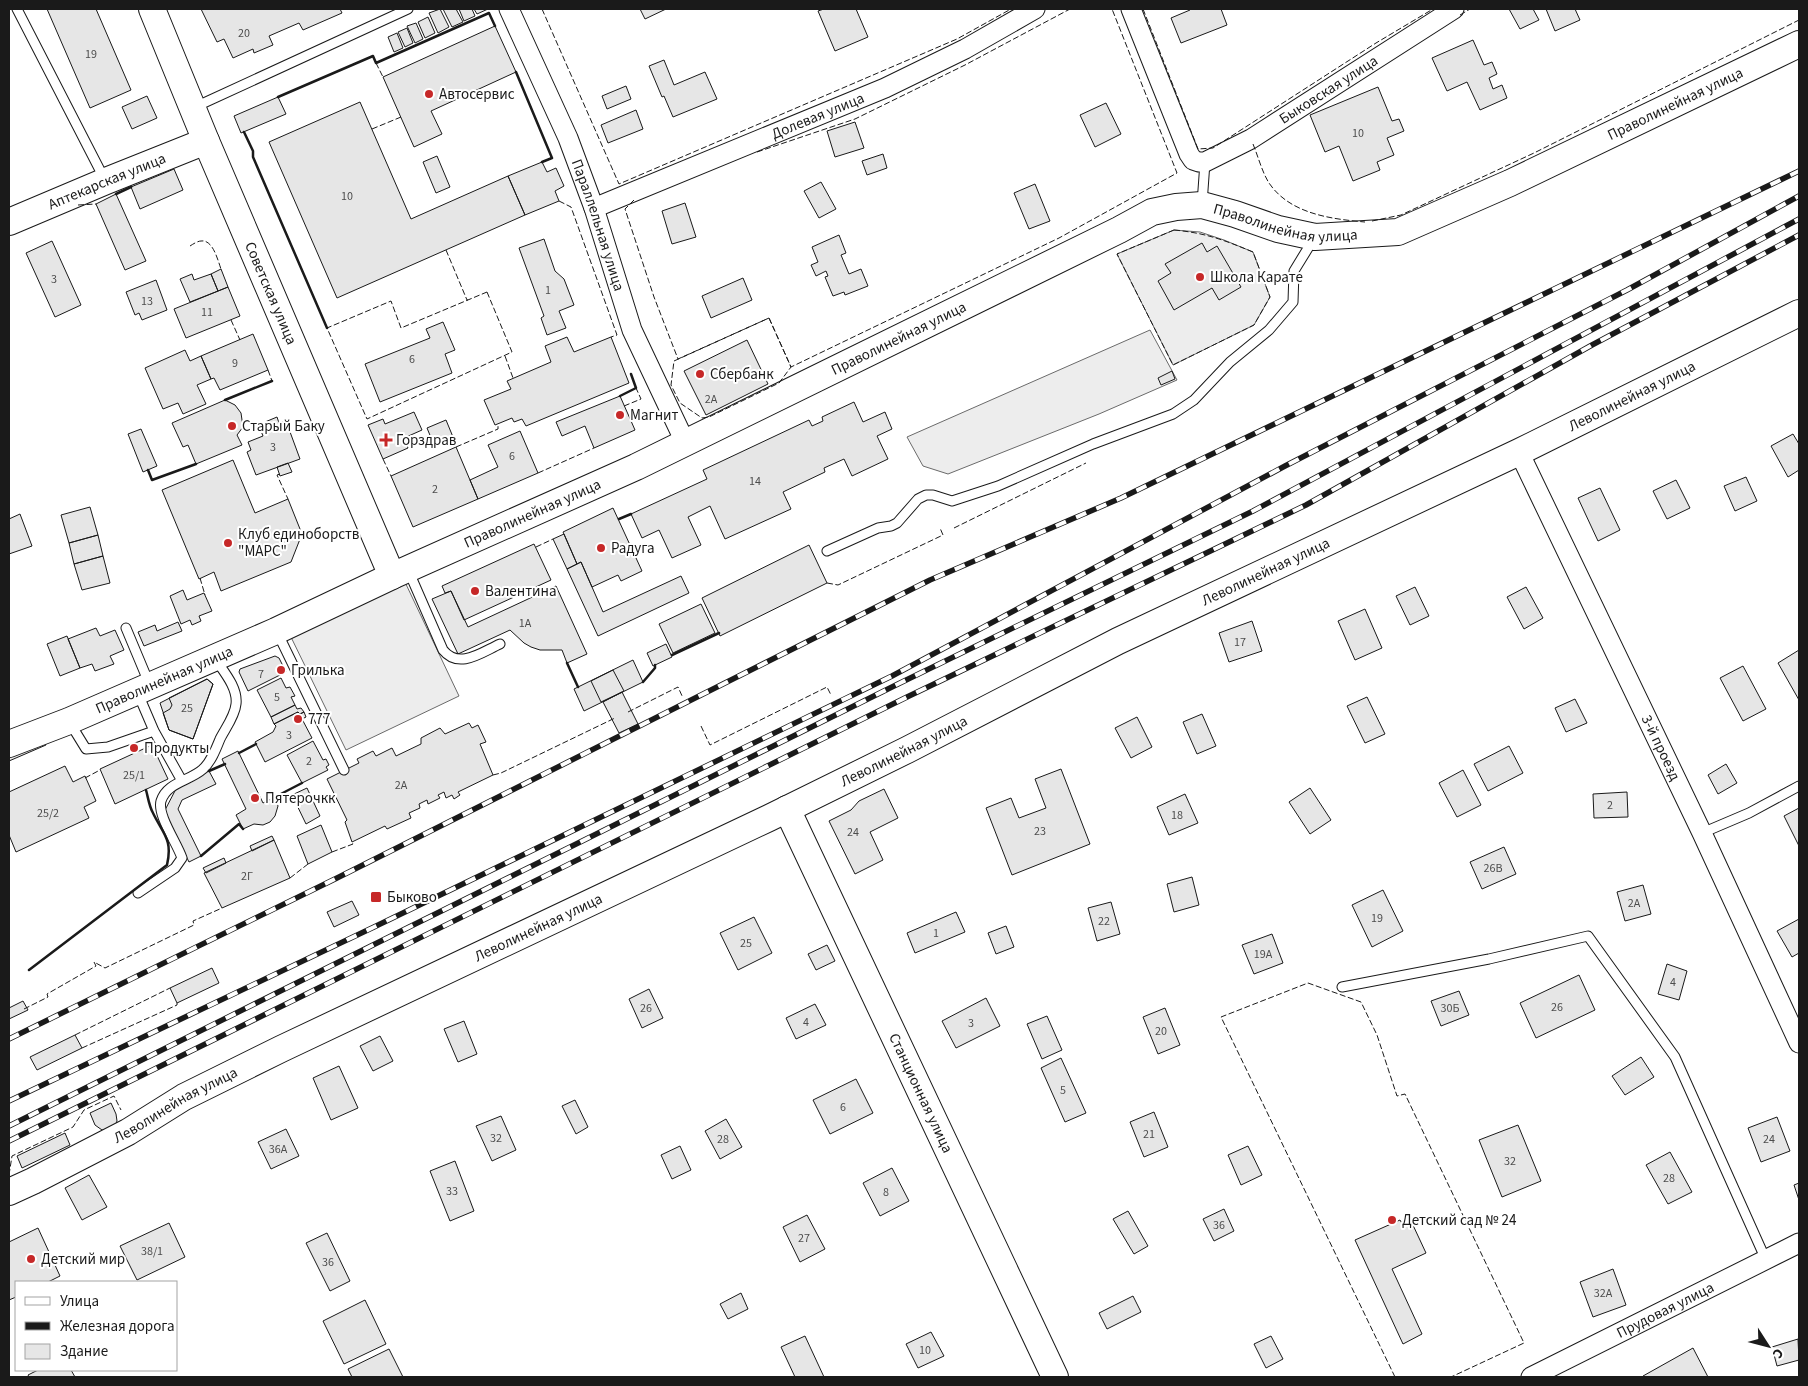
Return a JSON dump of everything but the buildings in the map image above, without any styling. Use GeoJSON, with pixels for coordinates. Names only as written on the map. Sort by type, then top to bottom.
{"type":"FeatureCollection","features":[{"type":"Feature","properties":{"kind":"main road","name":"Советская улица"},"geometry":{"type":"LineString","coordinates":[[152,9],[206,141],[400,572]]}},
{"type":"Feature","properties":{"kind":"main road","name":"Праволинейная улица"},"geometry":{"type":"LineString","coordinates":[[9,744],[69,721],[276,631],[400,572],[636,467],[1111,234],[1152,212],[1176,207],[1202,205],[1278,229],[1315,238],[1398,232],[1510,183],[1799,44]]}},
{"type":"Feature","properties":{"kind":"main road","name":"Аптекарская улица"},"geometry":{"type":"LineString","coordinates":[[9,222],[206,141]]}},
{"type":"Feature","properties":{"kind":"main road","name":"Леволинейная улица"},"geometry":{"type":"LineString","coordinates":[[9,1192],[128,1132],[184,1097],[787,809],[907,750],[1118,641],[1520,452],[1799,313]]}},
{"type":"Feature","properties":{"kind":"main road","name":"Станционная улица"},"geometry":{"type":"LineString","coordinates":[[787,809],[1055,1377]]}},
{"type":"Feature","properties":{"kind":"street","name":"Параллельная улица"},"geometry":{"type":"LineString","coordinates":[[509,9],[568,138],[594,208],[632,330],[685,442]]}},
{"type":"Feature","properties":{"kind":"street","name":"Долевая улица"},"geometry":{"type":"LineString","coordinates":[[594,208],[885,88],[965,49],[1035,9]]}},
{"type":"Feature","properties":{"kind":"street"},"geometry":{"type":"LineString","coordinates":[[1131,9],[1189,154],[1194,160],[1202,162]]}},
{"type":"Feature","properties":{"kind":"street","name":"Быковская улица"},"geometry":{"type":"LineString","coordinates":[[1202,162],[1251,139],[1454,9]]}},
{"type":"Feature","properties":{"kind":"street","name":"3-й проезд"},"geometry":{"type":"LineString","coordinates":[[1520,452],[1702,833],[1799,1043]]}},
{"type":"Feature","properties":{"kind":"street","name":"Прудовая улица"},"geometry":{"type":"LineString","coordinates":[[1532,1377],[1799,1243]]}},
{"type":"Feature","properties":{"kind":"lane"},"geometry":{"type":"LineString","coordinates":[[18,9],[106,181]]}},
{"type":"Feature","properties":{"kind":"lane"},"geometry":{"type":"LineString","coordinates":[[194,108],[408,9]]}},
{"type":"Feature","properties":{"kind":"lane"},"geometry":{"type":"LineString","coordinates":[[1202,162],[1202,205]]}},
{"type":"Feature","properties":{"kind":"lane"},"geometry":{"type":"LineString","coordinates":[[828,551],[878,528],[897,523],[918,499],[926,495],[934,495],[952,501],[998,486],[1102,441],[1173,414],[1194,400],[1230,362],[1269,330],[1293,302],[1294,271],[1315,238]]}},
{"type":"Feature","properties":{"kind":"lane"},"geometry":{"type":"LineString","coordinates":[[400,572],[450,658],[462,661],[500,644]]}},
{"type":"Feature","properties":{"kind":"lane"},"geometry":{"type":"LineString","coordinates":[[126,628],[143,689],[142,703],[154,730],[182,781]]}},
{"type":"Feature","properties":{"kind":"lane"},"geometry":{"type":"LineString","coordinates":[[276,631],[344,770]]}},
{"type":"Feature","properties":{"kind":"lane"},"geometry":{"type":"LineString","coordinates":[[138,893],[175,868],[182,858],[161,812],[161,802],[165,793],[203,769],[210,760],[236,705],[232,684],[214,658]]}},
{"type":"Feature","properties":{"kind":"lane"},"geometry":{"type":"LineString","coordinates":[[69,721],[86,750],[108,747],[154,730]]}},
{"type":"Feature","properties":{"kind":"lane"},"geometry":{"type":"LineString","coordinates":[[1702,833],[1748,813],[1799,786]]}},
{"type":"Feature","properties":{"kind":"lane"},"geometry":{"type":"LineString","coordinates":[[1342,987],[1489,959],[1588,936],[1676,1058],[1766,1260]]}},
{"type":"Feature","properties":{"kind":"shaded area"},"geometry":{"type":"Polygon","coordinates":[[[1174,230],[1200,232],[1253,252],[1270,297],[1254,325],[1173,365],[1117,254],[1174,230]]]}},
{"type":"Feature","properties":{"kind":"shaded area"},"geometry":{"type":"Polygon","coordinates":[[[1150,330],[1177,380],[1099,414],[948,474],[923,466],[907,437],[1150,330]]]}},
{"type":"Feature","properties":{"kind":"shaded area"},"geometry":{"type":"Polygon","coordinates":[[[404,580],[459,696],[346,750],[289,633],[404,580]]]}},
{"type":"Feature","properties":{"kind":"railway"},"geometry":{"type":"LineString","coordinates":[[9,1039],[337,878],[930,580],[1121,498],[1799,171]]}},
{"type":"Feature","properties":{"kind":"railway"},"geometry":{"type":"LineString","coordinates":[[9,1101],[374,927],[892,676],[1285,466],[1627,290],[1799,196]]}},
{"type":"Feature","properties":{"kind":"railway"},"geometry":{"type":"LineString","coordinates":[[9,1126],[898,684],[1253,511],[1799,219]]}},
{"type":"Feature","properties":{"kind":"railway"},"geometry":{"type":"LineString","coordinates":[[9,1141],[907,697],[1306,505],[1592,345],[1799,235]]}},
{"type":"Feature","properties":{"kind":"fence"},"geometry":{"type":"LineString","coordinates":[[542,9],[619,184],[957,39],[1011,9]]}},
{"type":"Feature","properties":{"kind":"fence"},"geometry":{"type":"LineString","coordinates":[[757,152],[855,119],[965,65],[1070,9]]}},
{"type":"Feature","properties":{"kind":"fence"},"geometry":{"type":"LineString","coordinates":[[634,200],[625,209],[654,297],[678,359],[769,318],[791,367],[1059,238],[1177,173],[1112,9]]}},
{"type":"Feature","properties":{"kind":"fence"},"geometry":{"type":"LineString","coordinates":[[1143,9],[1198,149],[1213,148],[1376,43],[1433,9]]}},
{"type":"Feature","properties":{"kind":"fence"},"geometry":{"type":"LineString","coordinates":[[1460,15],[1470,9]]}},
{"type":"Feature","properties":{"kind":"fence"},"geometry":{"type":"LineString","coordinates":[[1372,221],[1401,215],[1534,153],[1799,20]]}},
{"type":"Feature","properties":{"kind":"fence"},"geometry":{"type":"LineString","coordinates":[[376,63],[383,77]]}},
{"type":"Feature","properties":{"kind":"fence"},"geometry":{"type":"LineString","coordinates":[[372,129],[401,117]]}},
{"type":"Feature","properties":{"kind":"fence"},"geometry":{"type":"LineString","coordinates":[[1253,144],[1269,183],[1288,202],[1325,217],[1365,222]]}},
{"type":"Feature","properties":{"kind":"fence"},"geometry":{"type":"LineString","coordinates":[[559,201],[571,207],[617,335],[611,337]]}},
{"type":"Feature","properties":{"kind":"fence"},"geometry":{"type":"LineString","coordinates":[[78,205],[96,204]]}},
{"type":"Feature","properties":{"kind":"fence"},"geometry":{"type":"LineString","coordinates":[[1174,230],[1215,238],[1253,252],[1270,297],[1254,325],[1173,365],[1117,254],[1174,230]]}},
{"type":"Feature","properties":{"kind":"fence"},"geometry":{"type":"LineString","coordinates":[[190,246],[200,241],[209,243],[221,269]]}},
{"type":"Feature","properties":{"kind":"fence"},"geometry":{"type":"LineString","coordinates":[[446,250],[468,300]]}},
{"type":"Feature","properties":{"kind":"fence"},"geometry":{"type":"LineString","coordinates":[[487,292],[512,352],[367,419],[327,328],[391,301],[401,328],[487,292]]}},
{"type":"Feature","properties":{"kind":"fence"},"geometry":{"type":"LineString","coordinates":[[769,318],[791,367],[779,383],[709,417],[702,418],[680,403],[671,385],[674,361],[769,318]]}},
{"type":"Feature","properties":{"kind":"fence"},"geometry":{"type":"LineString","coordinates":[[231,320],[240,340]]}},
{"type":"Feature","properties":{"kind":"fence"},"geometry":{"type":"LineString","coordinates":[[505,356],[513,378]]}},
{"type":"Feature","properties":{"kind":"fence"},"geometry":{"type":"LineString","coordinates":[[268,370],[272,381]]}},
{"type":"Feature","properties":{"kind":"fence"},"geometry":{"type":"LineString","coordinates":[[620,396],[636,388],[641,399],[624,406]]}},
{"type":"Feature","properties":{"kind":"fence"},"geometry":{"type":"LineString","coordinates":[[456,447],[498,429],[498,424]]}},
{"type":"Feature","properties":{"kind":"fence"},"geometry":{"type":"LineString","coordinates":[[538,473],[594,448]]}},
{"type":"Feature","properties":{"kind":"fence"},"geometry":{"type":"LineString","coordinates":[[383,459],[391,476]]}},
{"type":"Feature","properties":{"kind":"fence"},"geometry":{"type":"LineString","coordinates":[[954,528],[1086,463]]}},
{"type":"Feature","properties":{"kind":"fence"},"geometry":{"type":"LineString","coordinates":[[280,474],[277,475],[288,499]]}},
{"type":"Feature","properties":{"kind":"fence"},"geometry":{"type":"LineString","coordinates":[[827,583],[838,585],[943,535],[940,528]]}},
{"type":"Feature","properties":{"kind":"fence"},"geometry":{"type":"LineString","coordinates":[[536,547],[553,539]]}},
{"type":"Feature","properties":{"kind":"fence"},"geometry":{"type":"LineString","coordinates":[[200,578],[205,595]]}},
{"type":"Feature","properties":{"kind":"fence"},"geometry":{"type":"LineString","coordinates":[[628,712],[678,687],[683,698]]}},
{"type":"Feature","properties":{"kind":"fence"},"geometry":{"type":"LineString","coordinates":[[701,726],[710,745],[827,687],[831,695]]}},
{"type":"Feature","properties":{"kind":"fence"},"geometry":{"type":"LineString","coordinates":[[493,775],[501,773],[615,718]]}},
{"type":"Feature","properties":{"kind":"fence"},"geometry":{"type":"LineString","coordinates":[[85,778],[100,770]]}},
{"type":"Feature","properties":{"kind":"fence"},"geometry":{"type":"LineString","coordinates":[[332,852],[353,844],[352,842]]}},
{"type":"Feature","properties":{"kind":"fence"},"geometry":{"type":"LineString","coordinates":[[290,878],[308,864]]}},
{"type":"Feature","properties":{"kind":"fence"},"geometry":{"type":"LineString","coordinates":[[24,1009],[48,997],[47,994],[96,966],[94,962],[105,968],[194,925],[193,921],[222,908]]}},
{"type":"Feature","properties":{"kind":"fence"},"geometry":{"type":"LineString","coordinates":[[1395,1377],[1221,1017],[1308,983],[1361,1002],[1377,1035],[1397,1096],[1405,1094],[1524,1343],[1451,1377]]}},
{"type":"Feature","properties":{"kind":"fence"},"geometry":{"type":"LineString","coordinates":[[75,1035],[170,988]]}},
{"type":"Feature","properties":{"kind":"fence"},"geometry":{"type":"LineString","coordinates":[[82,1048],[177,1005],[177,1003]]}},
{"type":"Feature","properties":{"kind":"fence"},"geometry":{"type":"LineString","coordinates":[[9,1175],[12,1156],[73,1127],[84,1110],[114,1096],[121,1110]]}},
{"type":"Feature","properties":{"kind":"wall"},"geometry":{"type":"LineString","coordinates":[[278,97],[373,56],[376,63],[489,13],[495,26]]}},
{"type":"Feature","properties":{"kind":"wall"},"geometry":{"type":"LineString","coordinates":[[516,72],[552,158],[542,162]]}},
{"type":"Feature","properties":{"kind":"wall"},"geometry":{"type":"LineString","coordinates":[[244,132],[327,328]]}},
{"type":"Feature","properties":{"kind":"wall"},"geometry":{"type":"LineString","coordinates":[[116,194],[131,187]]}},
{"type":"Feature","properties":{"kind":"wall"},"geometry":{"type":"LineString","coordinates":[[620,396],[636,388],[631,374]]}},
{"type":"Feature","properties":{"kind":"wall"},"geometry":{"type":"LineString","coordinates":[[225,400],[272,381]]}},
{"type":"Feature","properties":{"kind":"wall"},"geometry":{"type":"LineString","coordinates":[[148,470],[152,480],[196,464]]}},
{"type":"Feature","properties":{"kind":"wall"},"geometry":{"type":"LineString","coordinates":[[619,519],[631,514]]}},
{"type":"Feature","properties":{"kind":"wall"},"geometry":{"type":"LineString","coordinates":[[672,655],[719,633]]}},
{"type":"Feature","properties":{"kind":"wall"},"geometry":{"type":"LineString","coordinates":[[567,663],[578,687]]}},
{"type":"Feature","properties":{"kind":"wall"},"geometry":{"type":"LineString","coordinates":[[643,682],[655,668],[655,665]]}},
{"type":"Feature","properties":{"kind":"wall"},"geometry":{"type":"LineString","coordinates":[[239,753],[256,744]]}},
{"type":"Feature","properties":{"kind":"wall"},"geometry":{"type":"LineString","coordinates":[[209,771],[225,764]]}},
{"type":"Feature","properties":{"kind":"wall"},"geometry":{"type":"LineString","coordinates":[[275,797],[302,783]]}},
{"type":"Feature","properties":{"kind":"wall"},"geometry":{"type":"LineString","coordinates":[[29,970],[167,865],[169,856],[168,843],[152,810],[146,790]]}},
{"type":"Feature","properties":{"kind":"wall"},"geometry":{"type":"LineString","coordinates":[[201,856],[239,824],[243,829]]}},
{"type":"Feature","properties":{"kind":"place","name":"Автосервис"},"geometry":{"type":"Point","coordinates":[429,94]}},
{"type":"Feature","properties":{"kind":"place","name":"Школа Карате"},"geometry":{"type":"Point","coordinates":[1200,277]}},
{"type":"Feature","properties":{"kind":"place","name":"Сбербанк"},"geometry":{"type":"Point","coordinates":[700,374]}},
{"type":"Feature","properties":{"kind":"place","name":"Магнит"},"geometry":{"type":"Point","coordinates":[620,415]}},
{"type":"Feature","properties":{"kind":"place","name":"Старый Баку"},"geometry":{"type":"Point","coordinates":[232,426]}},
{"type":"Feature","properties":{"kind":"place","name":"Горздрав"},"geometry":{"type":"Point","coordinates":[386,440]}},
{"type":"Feature","properties":{"kind":"place","name":"Клуб единоборств \"МАРС\""},"geometry":{"type":"Point","coordinates":[228,543]}},
{"type":"Feature","properties":{"kind":"place","name":"Радуга"},"geometry":{"type":"Point","coordinates":[601,548]}},
{"type":"Feature","properties":{"kind":"place","name":"Валентина"},"geometry":{"type":"Point","coordinates":[475,591]}},
{"type":"Feature","properties":{"kind":"place","name":"Грилька"},"geometry":{"type":"Point","coordinates":[281,670]}},
{"type":"Feature","properties":{"kind":"place","name":"777"},"geometry":{"type":"Point","coordinates":[298,719]}},
{"type":"Feature","properties":{"kind":"place","name":"Продукты"},"geometry":{"type":"Point","coordinates":[134,748]}},
{"type":"Feature","properties":{"kind":"place","name":"Пятерочкк"},"geometry":{"type":"Point","coordinates":[255,798]}},
{"type":"Feature","properties":{"kind":"place","name":"Быково"},"geometry":{"type":"Point","coordinates":[376,897]}},
{"type":"Feature","properties":{"kind":"place","name":"Детский сад № 24"},"geometry":{"type":"Point","coordinates":[1392,1220]}},
{"type":"Feature","properties":{"kind":"place","name":"Детский мир"},"geometry":{"type":"Point","coordinates":[31,1259]}}]}
